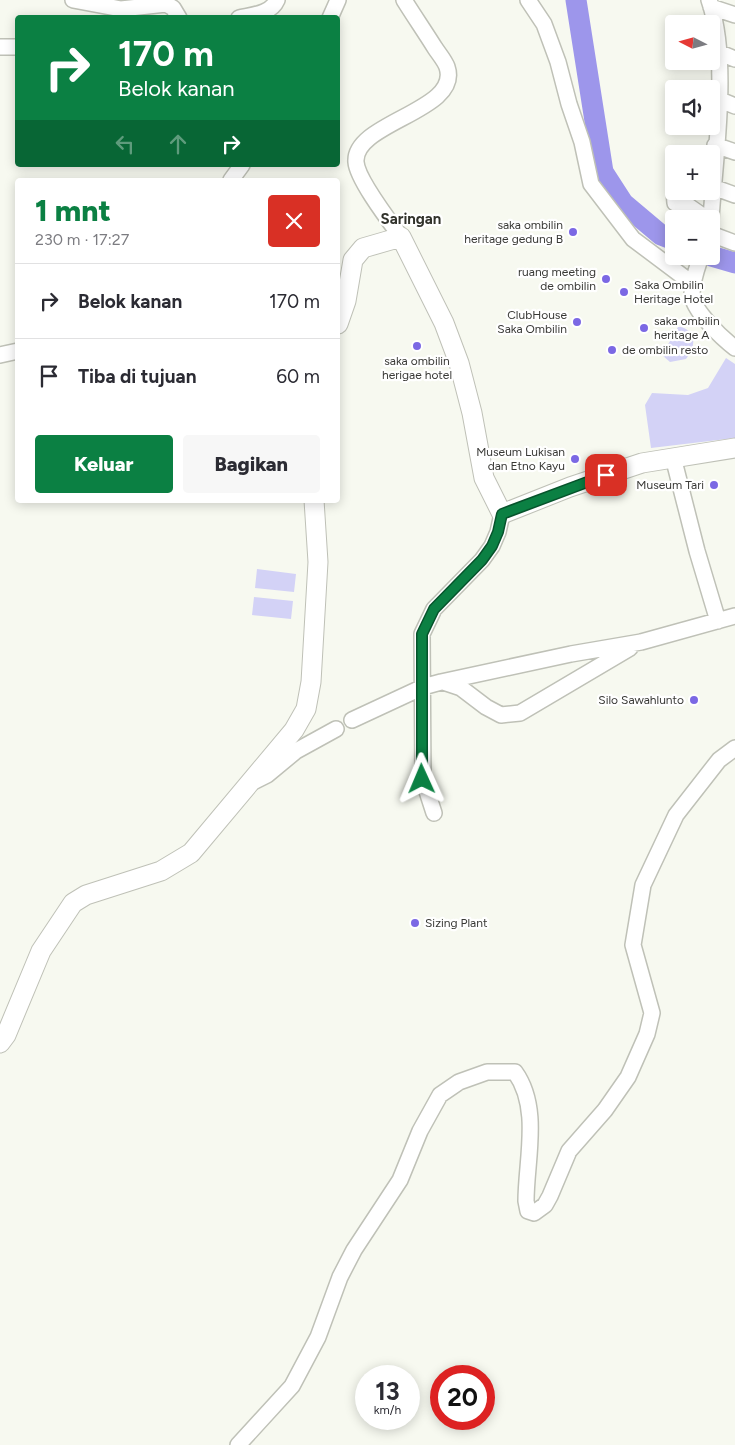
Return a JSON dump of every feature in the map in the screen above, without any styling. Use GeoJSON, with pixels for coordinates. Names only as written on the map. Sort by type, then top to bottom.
{"type":"FeatureCollection","features":[{"type":"Feature","properties":{"kind":"main road"},"geometry":{"type":"LineString","coordinates":[[340,318],[346,301],[353,260],[363,248],[401,237],[444,323],[459,363],[472,413],[484,478],[502,514],[570,487],[642,463],[735,448]]}},
{"type":"Feature","properties":{"kind":"main road"},"geometry":{"type":"LineString","coordinates":[[0,1043],[6,1035],[41,951],[73,903],[86,895],[161,871],[191,853],[294,730],[306,709],[311,682],[318,562],[314,503]]}},
{"type":"Feature","properties":{"kind":"street"},"geometry":{"type":"LineString","coordinates":[[73,0],[121,9],[166,4],[173,8],[177,15]]}},
{"type":"Feature","properties":{"kind":"street"},"geometry":{"type":"LineString","coordinates":[[257,15],[274,6],[277,0]]}},
{"type":"Feature","properties":{"kind":"street"},"geometry":{"type":"LineString","coordinates":[[331,15],[338,0]]}},
{"type":"Feature","properties":{"kind":"street"},"geometry":{"type":"LineString","coordinates":[[401,237],[366,185],[356,162],[358,149],[376,134],[440,96],[447,82],[448,68],[404,0]]}},
{"type":"Feature","properties":{"kind":"street"},"geometry":{"type":"LineString","coordinates":[[528,0],[544,24],[558,62],[569,104],[582,142],[591,184],[633,239],[694,280]]}},
{"type":"Feature","properties":{"kind":"street"},"geometry":{"type":"LineString","coordinates":[[710,3],[735,15]]}},
{"type":"Feature","properties":{"kind":"street"},"geometry":{"type":"LineString","coordinates":[[0,47],[15,47]]}},
{"type":"Feature","properties":{"kind":"street"},"geometry":{"type":"LineString","coordinates":[[720,53],[735,59]]}},
{"type":"Feature","properties":{"kind":"street"},"geometry":{"type":"LineString","coordinates":[[720,100],[735,106]]}},
{"type":"Feature","properties":{"kind":"street"},"geometry":{"type":"LineString","coordinates":[[715,145],[716,135]]}},
{"type":"Feature","properties":{"kind":"street"},"geometry":{"type":"LineString","coordinates":[[720,147],[735,152]]}},
{"type":"Feature","properties":{"kind":"street"},"geometry":{"type":"LineString","coordinates":[[232,178],[241,167]]}},
{"type":"Feature","properties":{"kind":"street"},"geometry":{"type":"LineString","coordinates":[[720,190],[735,196]]}},
{"type":"Feature","properties":{"kind":"street"},"geometry":{"type":"LineString","coordinates":[[675,200],[675,203],[688,205],[696,210]]}},
{"type":"Feature","properties":{"kind":"street"},"geometry":{"type":"LineString","coordinates":[[720,237],[735,242]]}},
{"type":"Feature","properties":{"kind":"street"},"geometry":{"type":"LineString","coordinates":[[699,265],[691,297],[704,319],[735,348]]}},
{"type":"Feature","properties":{"kind":"street"},"geometry":{"type":"LineString","coordinates":[[0,356],[15,353]]}},
{"type":"Feature","properties":{"kind":"street"},"geometry":{"type":"LineString","coordinates":[[673,457],[696,551],[718,621]]}},
{"type":"Feature","properties":{"kind":"street"},"geometry":{"type":"LineString","coordinates":[[434,812],[422,779],[421,725],[424,687],[422,634],[434,609],[482,560],[492,546],[498,532],[502,514]]}},
{"type":"Feature","properties":{"kind":"street"},"geometry":{"type":"LineString","coordinates":[[352,720],[424,687],[441,682],[571,654],[641,642],[735,616]]}},
{"type":"Feature","properties":{"kind":"street"},"geometry":{"type":"LineString","coordinates":[[441,682],[461,688],[486,707],[501,715],[520,713],[641,642]]}},
{"type":"Feature","properties":{"kind":"street"},"geometry":{"type":"LineString","coordinates":[[248,784],[267,776],[296,751],[336,729]]}},
{"type":"Feature","properties":{"kind":"street"},"geometry":{"type":"LineString","coordinates":[[238,1445],[292,1386],[318,1337],[340,1277],[354,1250],[400,1180],[420,1131],[440,1095],[460,1082],[487,1072],[506,1070],[515,1072],[521,1081],[530,1122],[526,1201],[528,1210],[534,1213],[545,1205],[569,1151],[605,1110],[628,1078],[647,1034],[652,1014],[633,944],[643,885],[676,815],[719,760],[735,748]]}},
{"type":"Feature","properties":{"kind":"shaded area"},"geometry":{"type":"Polygon","coordinates":[[[678,327],[686,329],[690,333],[693,345],[686,359],[670,362],[662,355],[678,327]]]}},
{"type":"Feature","properties":{"kind":"shaded area"},"geometry":{"type":"Polygon","coordinates":[[[726,358],[735,364],[735,438],[651,448],[645,405],[652,393],[688,395],[708,388],[726,358]]]}},
{"type":"Feature","properties":{"kind":"shaded area"},"geometry":{"type":"Polygon","coordinates":[[[257,569],[296,574],[294,592],[255,588],[257,569]]]}},
{"type":"Feature","properties":{"kind":"shaded area"},"geometry":{"type":"Polygon","coordinates":[[[254,597],[293,601],[291,619],[252,615],[254,597]]]}},
{"type":"Feature","properties":{"kind":"waterway"},"geometry":{"type":"LineString","coordinates":[[576,0],[603,172],[623,203],[665,237]]}},
{"type":"Feature","properties":{"kind":"waterway"},"geometry":{"type":"LineString","coordinates":[[720,259],[735,263]]}},
{"type":"Feature","properties":{"kind":"place","name":"saka ombilin heritage gedung B"},"geometry":{"type":"Point","coordinates":[573,232]}},
{"type":"Feature","properties":{"kind":"place","name":"ruang meeting de ombilin"},"geometry":{"type":"Point","coordinates":[606,279]}},
{"type":"Feature","properties":{"kind":"place","name":"Saka Ombilin Heritage Hotel"},"geometry":{"type":"Point","coordinates":[624,292]}},
{"type":"Feature","properties":{"kind":"place","name":"ClubHouse Saka Ombilin"},"geometry":{"type":"Point","coordinates":[577,322]}},
{"type":"Feature","properties":{"kind":"place","name":"saka ombilin heritage A"},"geometry":{"type":"Point","coordinates":[644,328]}},
{"type":"Feature","properties":{"kind":"place","name":"saka ombilin herigae hotel"},"geometry":{"type":"Point","coordinates":[417,346]}},
{"type":"Feature","properties":{"kind":"place","name":"de ombilin resto"},"geometry":{"type":"Point","coordinates":[612,350]}},
{"type":"Feature","properties":{"kind":"place","name":"Museum Lukisan dan Etno Kayu"},"geometry":{"type":"Point","coordinates":[575,459]}},
{"type":"Feature","properties":{"kind":"place","name":"Museum Tari"},"geometry":{"type":"Point","coordinates":[714,485]}},
{"type":"Feature","properties":{"kind":"place","name":"Silo Sawahlunto"},"geometry":{"type":"Point","coordinates":[694,700]}},
{"type":"Feature","properties":{"kind":"place","name":"Sizing Plant"},"geometry":{"type":"Point","coordinates":[415,923]}},
{"type":"Feature","properties":{"kind":"district","name":"Saringan"},"geometry":{"type":"Point","coordinates":[411,219]}},
{"type":"Feature","properties":{"kind":"route"},"geometry":{"type":"LineString","coordinates":[[422,779],[421,725],[424,687],[421,652],[422,634],[434,609],[482,560],[492,546],[498,532],[502,514],[606,475]]}}]}
